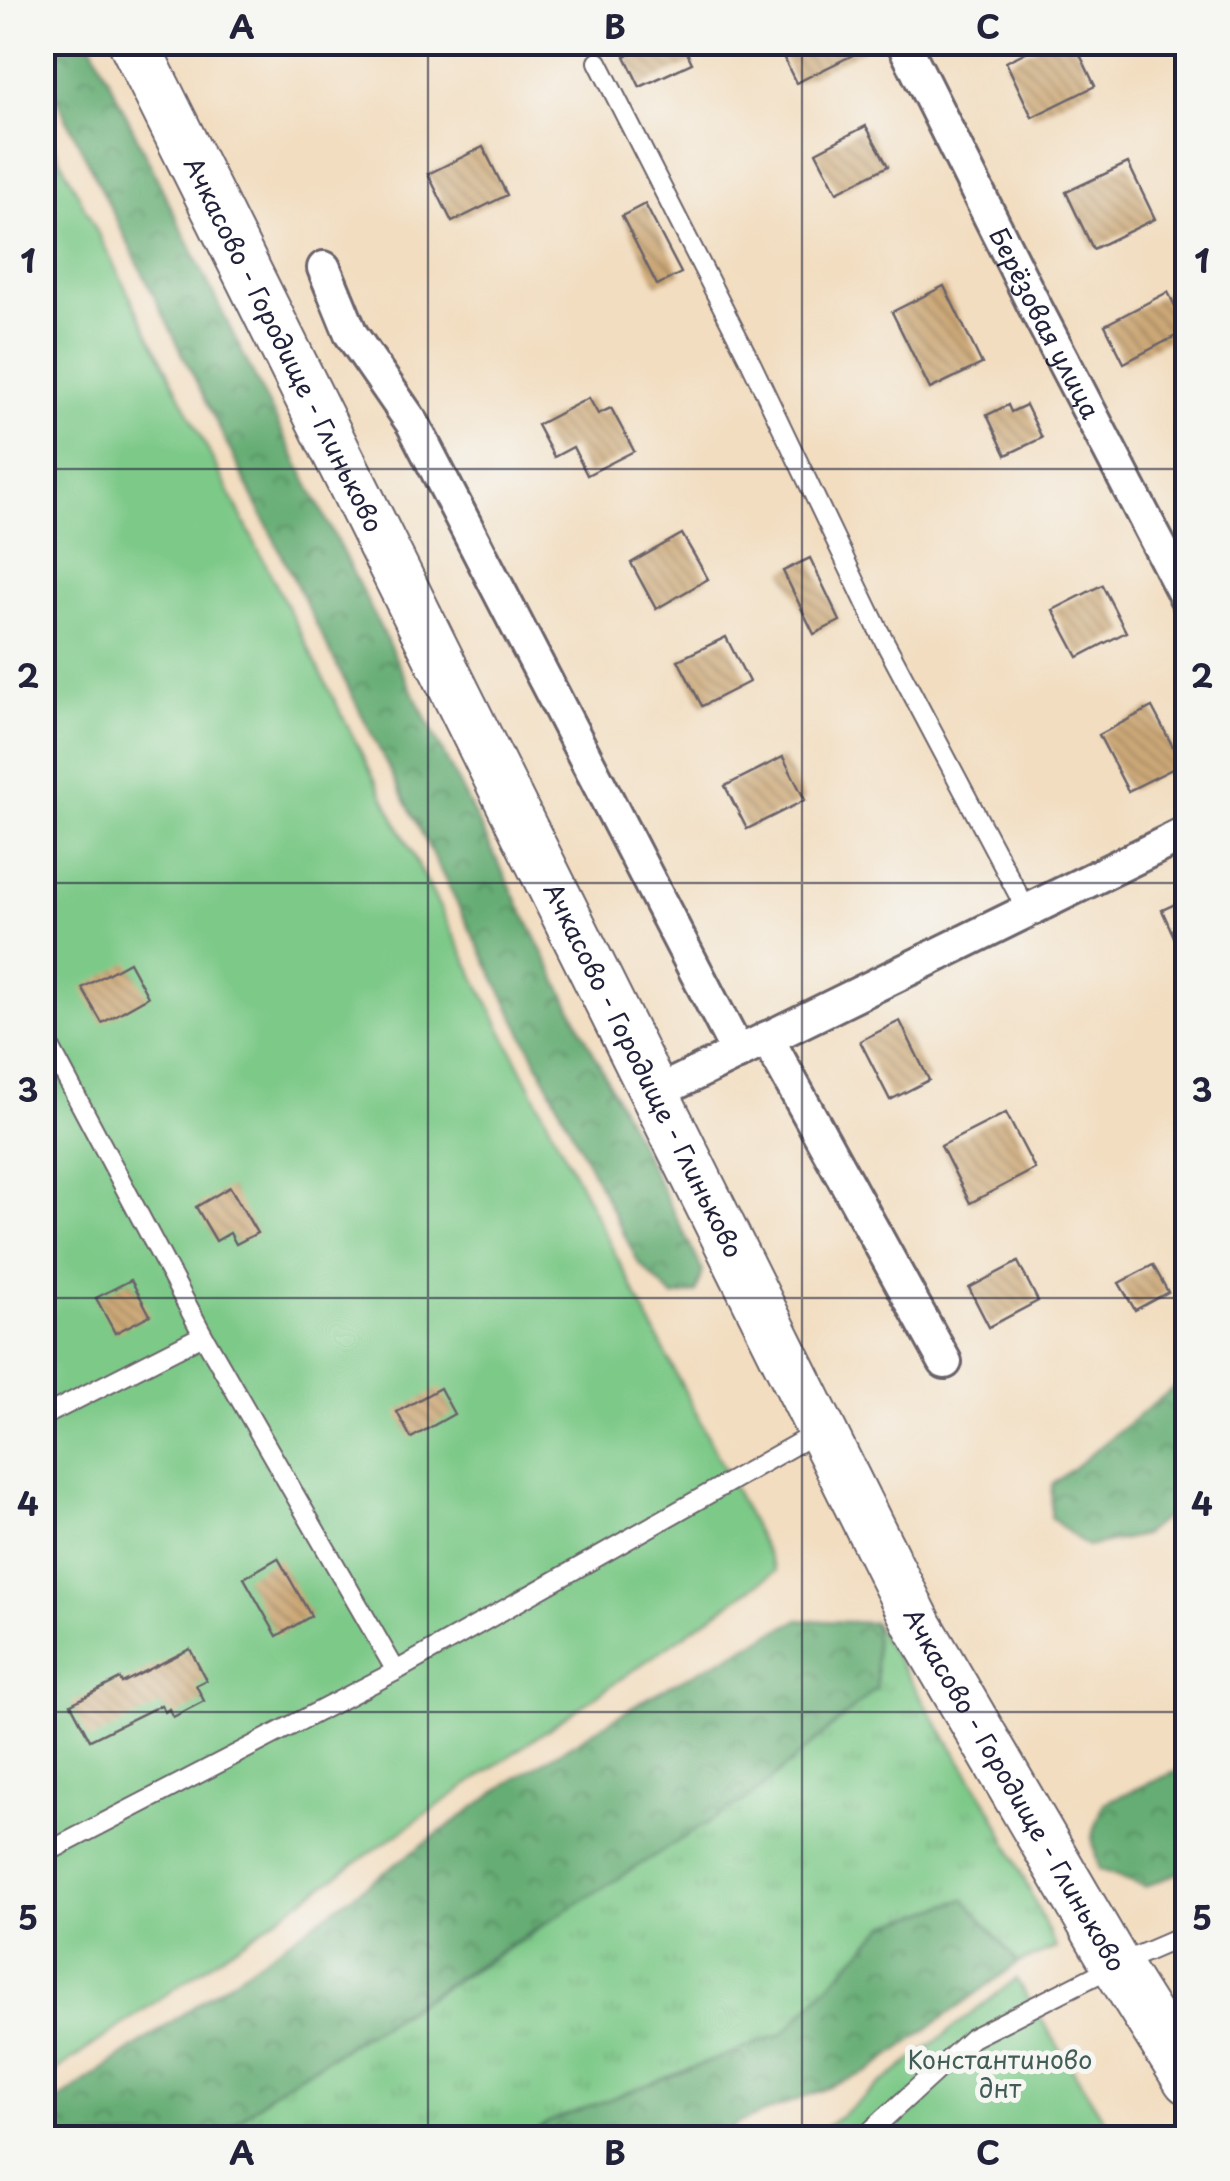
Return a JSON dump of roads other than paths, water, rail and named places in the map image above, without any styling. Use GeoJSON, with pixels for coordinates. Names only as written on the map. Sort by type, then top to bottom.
{"type":"FeatureCollection","features":[{"type":"Feature","properties":{"kind":"street","name":"Ачкасово - Городище - Глиньково"},"geometry":{"type":"LineString","coordinates":[[133,42],[918,1627],[1116,1966],[1188,2080]]}},
{"type":"Feature","properties":{"kind":"street","name":"Берёзовая улица"},"geometry":{"type":"LineString","coordinates":[[903,42],[1188,602]]}},
{"type":"Feature","properties":{"kind":"street"},"geometry":{"type":"LineString","coordinates":[[324,268],[350,334],[414,424],[738,1053]]}},
{"type":"Feature","properties":{"kind":"street"},"geometry":{"type":"LineString","coordinates":[[654,1094],[1188,832]]}},
{"type":"Feature","properties":{"kind":"street"},"geometry":{"type":"LineString","coordinates":[[768,1038],[944,1362]]}},
{"type":"Feature","properties":{"kind":"lane"},"geometry":{"type":"LineString","coordinates":[[598,62],[752,363],[878,629],[1026,910]]}},
{"type":"Feature","properties":{"kind":"lane"},"geometry":{"type":"LineString","coordinates":[[42,1032],[203,1335],[396,1671]]}},
{"type":"Feature","properties":{"kind":"lane"},"geometry":{"type":"LineString","coordinates":[[42,1416],[203,1335]]}},
{"type":"Feature","properties":{"kind":"lane"},"geometry":{"type":"LineString","coordinates":[[42,1855],[396,1671],[820,1430]]}},
{"type":"Feature","properties":{"kind":"lane"},"geometry":{"type":"LineString","coordinates":[[864,2138],[972,2038],[1188,1934]]}},
{"type":"Feature","properties":{"kind":"park label","name":"Константиново днт"},"geometry":{"type":"Point","coordinates":[1000,2074]}}]}
